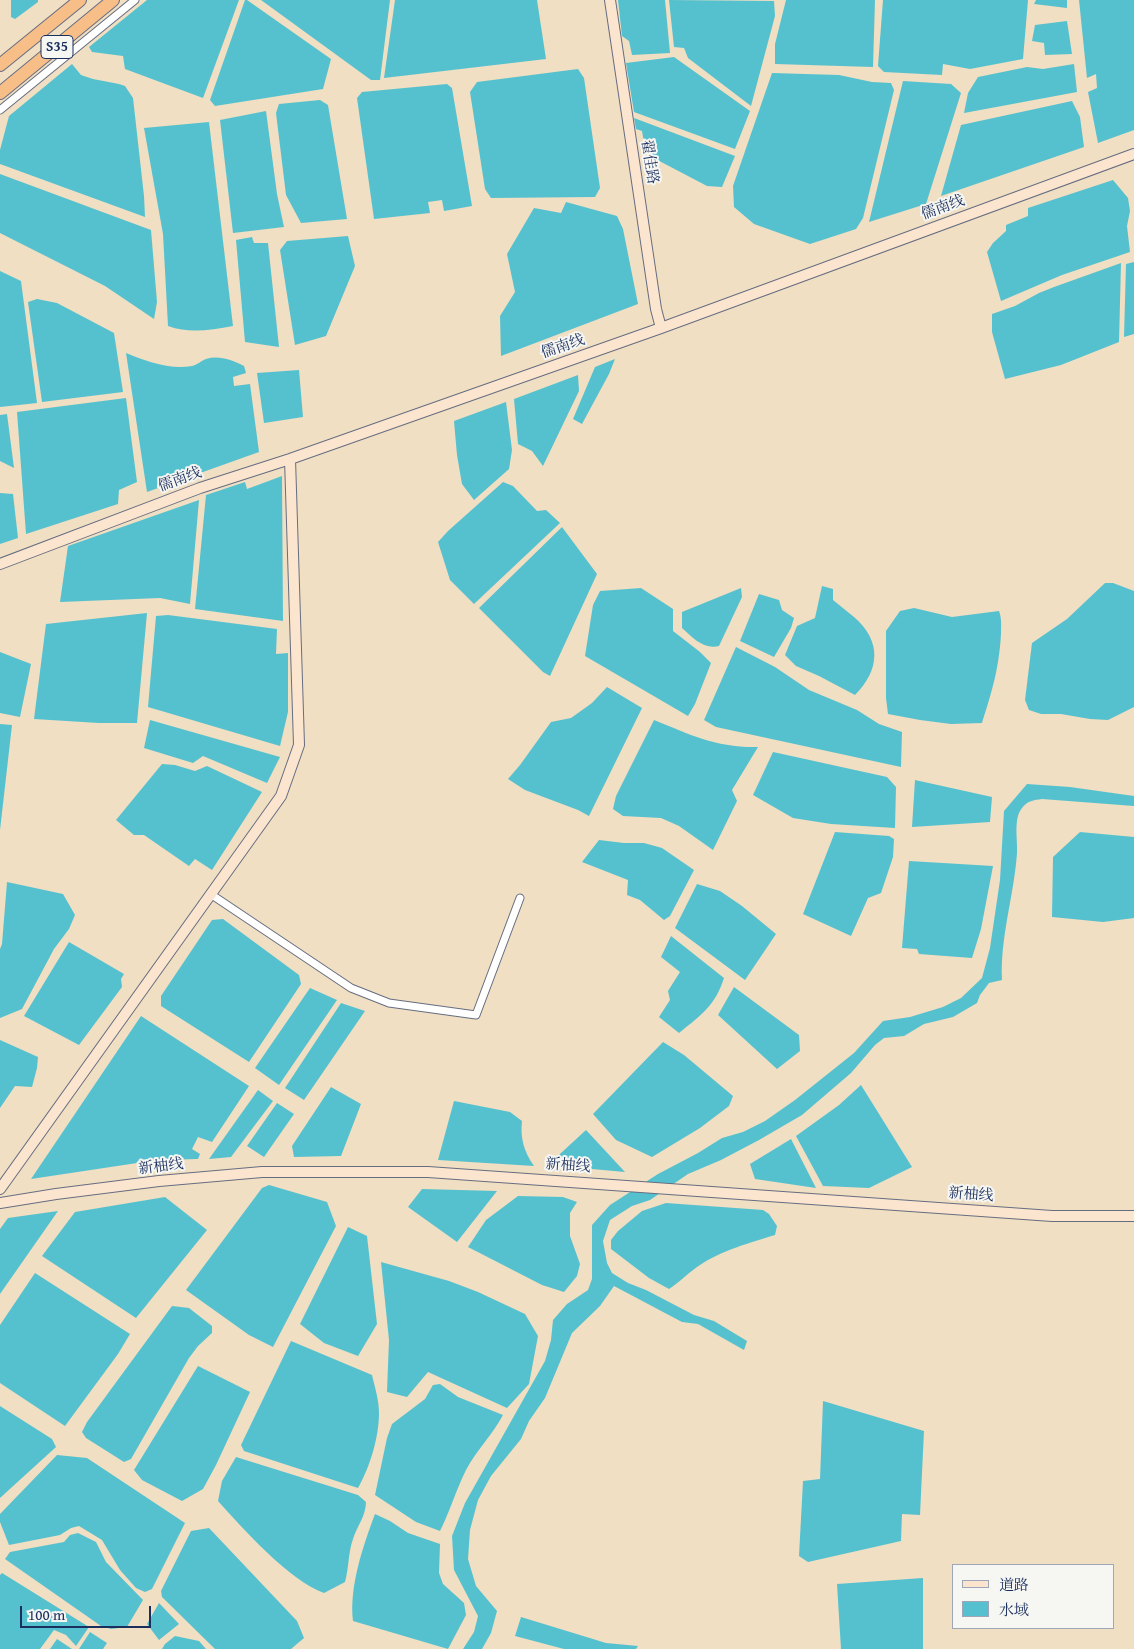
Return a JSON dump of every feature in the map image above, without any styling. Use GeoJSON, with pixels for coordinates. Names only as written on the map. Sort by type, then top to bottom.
{"type":"FeatureCollection","features":[{"type":"Feature","properties":{"kind":"highway","name":"S35"},"geometry":{"type":"LineString","coordinates":[[0,65],[80,0]]}},
{"type":"Feature","properties":{"kind":"highway","name":"S35"},"geometry":{"type":"LineString","coordinates":[[0,93],[113,0]]}},
{"type":"Feature","properties":{"kind":"street"},"geometry":{"type":"LineString","coordinates":[[0,110],[135,0]]}},
{"type":"Feature","properties":{"kind":"street","name":"翟佳路"},"geometry":{"type":"LineString","coordinates":[[610,0],[656,309],[661,328]]}},
{"type":"Feature","properties":{"kind":"street","name":"儒南线"},"geometry":{"type":"LineString","coordinates":[[0,564],[200,488],[290,459],[661,328],[1134,154]]}},
{"type":"Feature","properties":{"kind":"street"},"geometry":{"type":"LineString","coordinates":[[0,1189],[281,796],[299,745],[290,459]]}},
{"type":"Feature","properties":{"kind":"street"},"geometry":{"type":"LineString","coordinates":[[212,895],[351,988],[388,1003],[476,1015],[520,898]]}},
{"type":"Feature","properties":{"kind":"street","name":"新柚线"},"geometry":{"type":"LineString","coordinates":[[0,1203],[159,1181],[262,1172],[428,1172],[1052,1216],[1134,1216]]}},
{"type":"Feature","properties":{"kind":"water"},"geometry":{"type":"Polygon","coordinates":[[[11,0],[38,0],[38,2],[15,19],[11,17],[11,0]]]}},
{"type":"Feature","properties":{"kind":"water"},"geometry":{"type":"Polygon","coordinates":[[[147,0],[239,0],[203,98],[125,69],[123,56],[92,52],[89,47],[147,0]]]}},
{"type":"Feature","properties":{"kind":"water"},"geometry":{"type":"Polygon","coordinates":[[[245,0],[331,59],[323,89],[215,106],[210,100],[245,0]]]}},
{"type":"Feature","properties":{"kind":"water"},"geometry":{"type":"Polygon","coordinates":[[[261,0],[390,0],[380,80],[371,80],[261,0]]]}},
{"type":"Feature","properties":{"kind":"water"},"geometry":{"type":"Polygon","coordinates":[[[395,0],[537,0],[546,59],[384,78],[395,0]]]}},
{"type":"Feature","properties":{"kind":"water"},"geometry":{"type":"Polygon","coordinates":[[[618,0],[665,0],[670,53],[632,55],[629,41],[622,36],[618,0]]]}},
{"type":"Feature","properties":{"kind":"water"},"geometry":{"type":"Polygon","coordinates":[[[669,0],[774,1],[775,16],[751,106],[688,58],[684,48],[674,47],[669,0]]]}},
{"type":"Feature","properties":{"kind":"water"},"geometry":{"type":"Polygon","coordinates":[[[786,0],[875,0],[873,67],[775,64],[775,44],[786,0]]]}},
{"type":"Feature","properties":{"kind":"water"},"geometry":{"type":"Polygon","coordinates":[[[883,0],[1028,0],[1023,59],[970,69],[943,64],[942,75],[884,72],[878,66],[883,0]]]}},
{"type":"Feature","properties":{"kind":"water"},"geometry":{"type":"Polygon","coordinates":[[[1036,0],[1067,0],[1067,8],[1034,4],[1036,0]]]}},
{"type":"Feature","properties":{"kind":"water"},"geometry":{"type":"Polygon","coordinates":[[[1079,0],[1134,0],[1134,130],[1098,143],[1088,92],[1097,88],[1096,74],[1087,78],[1079,0]]]}},
{"type":"Feature","properties":{"kind":"water"},"geometry":{"type":"Polygon","coordinates":[[[1067,21],[1072,54],[1045,55],[1044,43],[1032,41],[1035,25],[1067,21]]]}},
{"type":"Feature","properties":{"kind":"water"},"geometry":{"type":"Polygon","coordinates":[[[674,57],[750,111],[735,149],[634,112],[626,63],[674,57]]]}},
{"type":"Feature","properties":{"kind":"water"},"geometry":{"type":"Polygon","coordinates":[[[72,64],[81,75],[125,86],[133,98],[145,217],[0,164],[0,150],[9,116],[72,64]]]}},
{"type":"Feature","properties":{"kind":"water"},"geometry":{"type":"Polygon","coordinates":[[[1074,64],[1077,92],[964,113],[968,93],[978,77],[1027,67],[1043,69],[1074,64]]]}},
{"type":"Feature","properties":{"kind":"water"},"geometry":{"type":"Polygon","coordinates":[[[578,69],[584,78],[600,188],[595,197],[491,198],[485,189],[470,92],[477,82],[578,69]]]}},
{"type":"Feature","properties":{"kind":"water"},"geometry":{"type":"Polygon","coordinates":[[[772,73],[839,75],[872,82],[891,83],[894,90],[863,218],[856,229],[810,244],[754,224],[734,207],[733,186],[772,73]]]}},
{"type":"Feature","properties":{"kind":"water"},"geometry":{"type":"Polygon","coordinates":[[[903,81],[951,84],[961,93],[926,204],[869,222],[903,81]]]}},
{"type":"Feature","properties":{"kind":"water"},"geometry":{"type":"Polygon","coordinates":[[[447,84],[452,88],[472,206],[444,211],[442,200],[428,202],[430,213],[374,219],[357,98],[362,92],[447,84]]]}},
{"type":"Feature","properties":{"kind":"water"},"geometry":{"type":"Polygon","coordinates":[[[320,100],[328,105],[347,219],[301,223],[286,195],[276,113],[279,104],[320,100]]]}},
{"type":"Feature","properties":{"kind":"water"},"geometry":{"type":"Polygon","coordinates":[[[1072,101],[1080,117],[1084,147],[941,196],[961,125],[1072,101]]]}},
{"type":"Feature","properties":{"kind":"water"},"geometry":{"type":"Polygon","coordinates":[[[266,111],[277,194],[284,227],[233,233],[220,120],[266,111]]]}},
{"type":"Feature","properties":{"kind":"water"},"geometry":{"type":"Polygon","coordinates":[[[634,118],[735,156],[722,187],[707,186],[646,154],[642,131],[636,129],[634,118]]]}},
{"type":"Feature","properties":{"kind":"water"},"geometry":{"type":"Polygon","coordinates":[[[209,122],[233,326],[192,331],[168,326],[163,234],[144,128],[209,122]]]}},
{"type":"Feature","properties":{"kind":"water"},"geometry":{"type":"Polygon","coordinates":[[[0,174],[151,230],[157,302],[154,319],[105,286],[0,233],[0,174]]]}},
{"type":"Feature","properties":{"kind":"water"},"geometry":{"type":"Polygon","coordinates":[[[1113,180],[1128,198],[1130,211],[1127,226],[1130,252],[1062,275],[1001,301],[987,252],[993,243],[1006,231],[1006,225],[1028,216],[1028,208],[1113,180]]]}},
{"type":"Feature","properties":{"kind":"water"},"geometry":{"type":"Polygon","coordinates":[[[566,202],[617,216],[623,229],[638,304],[501,356],[500,316],[515,292],[507,254],[534,208],[561,213],[566,202]]]}},
{"type":"Feature","properties":{"kind":"water"},"geometry":{"type":"Polygon","coordinates":[[[348,236],[355,266],[326,336],[295,345],[280,250],[287,241],[348,236]]]}},
{"type":"Feature","properties":{"kind":"water"},"geometry":{"type":"Polygon","coordinates":[[[252,237],[254,243],[268,243],[279,347],[245,342],[236,240],[252,237]]]}},
{"type":"Feature","properties":{"kind":"water"},"geometry":{"type":"Polygon","coordinates":[[[1134,262],[1134,334],[1124,337],[1126,264],[1134,262]]]}},
{"type":"Feature","properties":{"kind":"water"},"geometry":{"type":"Polygon","coordinates":[[[1121,263],[1119,342],[1061,365],[1005,379],[992,332],[992,314],[1015,306],[1054,287],[1121,263]]]}},
{"type":"Feature","properties":{"kind":"water"},"geometry":{"type":"Polygon","coordinates":[[[0,271],[21,281],[37,403],[0,407],[0,271]]]}},
{"type":"Feature","properties":{"kind":"water"},"geometry":{"type":"Polygon","coordinates":[[[37,299],[57,303],[114,333],[123,392],[42,402],[28,302],[37,299]]]}},
{"type":"Feature","properties":{"kind":"water"},"geometry":{"type":"Polygon","coordinates":[[[126,353],[149,362],[175,367],[192,366],[206,359],[216,358],[230,360],[244,366],[246,373],[233,377],[234,386],[250,384],[259,452],[147,492],[126,353]]]}},
{"type":"Feature","properties":{"kind":"water"},"geometry":{"type":"Polygon","coordinates":[[[615,359],[582,424],[573,419],[595,367],[615,359]]]}},
{"type":"Feature","properties":{"kind":"water"},"geometry":{"type":"Polygon","coordinates":[[[299,370],[303,417],[264,423],[257,373],[299,370]]]}},
{"type":"Feature","properties":{"kind":"water"},"geometry":{"type":"Polygon","coordinates":[[[578,375],[579,391],[543,466],[532,451],[518,444],[514,399],[578,375]]]}},
{"type":"Feature","properties":{"kind":"water"},"geometry":{"type":"Polygon","coordinates":[[[126,398],[137,482],[119,490],[118,504],[26,534],[17,412],[126,398]]]}},
{"type":"Feature","properties":{"kind":"water"},"geometry":{"type":"Polygon","coordinates":[[[506,402],[512,450],[509,469],[474,500],[462,484],[454,421],[506,402]]]}},
{"type":"Feature","properties":{"kind":"water"},"geometry":{"type":"Polygon","coordinates":[[[7,414],[14,468],[0,461],[0,415],[7,414]]]}},
{"type":"Feature","properties":{"kind":"water"},"geometry":{"type":"Polygon","coordinates":[[[282,476],[283,621],[195,609],[206,495],[245,482],[247,489],[282,476]]]}},
{"type":"Feature","properties":{"kind":"water"},"geometry":{"type":"Polygon","coordinates":[[[503,482],[513,486],[537,511],[546,510],[560,523],[474,604],[450,580],[438,542],[503,482]]]}},
{"type":"Feature","properties":{"kind":"water"},"geometry":{"type":"Polygon","coordinates":[[[0,493],[13,494],[18,538],[0,544],[0,493]]]}},
{"type":"Feature","properties":{"kind":"water"},"geometry":{"type":"Polygon","coordinates":[[[199,500],[190,604],[160,598],[60,602],[68,546],[199,500]]]}},
{"type":"Feature","properties":{"kind":"water"},"geometry":{"type":"Polygon","coordinates":[[[562,527],[597,574],[550,676],[543,672],[479,608],[562,527]]]}},
{"type":"Feature","properties":{"kind":"water"},"geometry":{"type":"Polygon","coordinates":[[[1105,583],[1113,583],[1134,591],[1134,707],[1108,720],[1061,714],[1041,714],[1029,710],[1025,700],[1032,643],[1067,619],[1105,583]]]}},
{"type":"Feature","properties":{"kind":"water"},"geometry":{"type":"Polygon","coordinates":[[[822,586],[833,589],[833,600],[863,626],[873,646],[873,666],[869,676],[855,695],[796,666],[785,655],[797,626],[815,618],[822,586]]]}},
{"type":"Feature","properties":{"kind":"water"},"geometry":{"type":"Polygon","coordinates":[[[641,588],[673,609],[673,631],[711,663],[695,704],[688,716],[585,656],[593,605],[600,591],[641,588]]]}},
{"type":"Feature","properties":{"kind":"water"},"geometry":{"type":"Polygon","coordinates":[[[741,588],[742,597],[719,646],[704,645],[682,628],[682,612],[741,588]]]}},
{"type":"Feature","properties":{"kind":"water"},"geometry":{"type":"Polygon","coordinates":[[[759,594],[779,600],[782,610],[794,618],[791,628],[774,657],[740,641],[759,594]]]}},
{"type":"Feature","properties":{"kind":"water"},"geometry":{"type":"Polygon","coordinates":[[[914,608],[952,617],[999,611],[1001,634],[999,658],[982,723],[951,724],[888,714],[886,698],[886,631],[900,611],[914,608]]]}},
{"type":"Feature","properties":{"kind":"water"},"geometry":{"type":"Polygon","coordinates":[[[147,613],[137,723],[34,719],[46,624],[147,613]]]}},
{"type":"Feature","properties":{"kind":"water"},"geometry":{"type":"Polygon","coordinates":[[[168,615],[277,629],[276,654],[288,653],[288,712],[280,746],[148,707],[156,616],[168,615]]]}},
{"type":"Feature","properties":{"kind":"water"},"geometry":{"type":"Polygon","coordinates":[[[736,647],[775,667],[809,690],[857,710],[879,724],[902,732],[901,767],[716,727],[704,720],[736,647]]]}},
{"type":"Feature","properties":{"kind":"water"},"geometry":{"type":"Polygon","coordinates":[[[0,652],[31,664],[20,717],[0,713],[0,652]]]}},
{"type":"Feature","properties":{"kind":"water"},"geometry":{"type":"Polygon","coordinates":[[[607,687],[642,708],[589,816],[525,790],[508,779],[551,722],[571,718],[592,703],[607,687]]]}},
{"type":"Feature","properties":{"kind":"water"},"geometry":{"type":"Polygon","coordinates":[[[150,720],[280,757],[267,783],[203,756],[193,763],[144,748],[150,720]]]}},
{"type":"Feature","properties":{"kind":"water"},"geometry":{"type":"Polygon","coordinates":[[[654,720],[704,740],[743,747],[758,747],[732,790],[737,801],[713,850],[679,826],[661,818],[623,816],[613,809],[616,796],[654,720]]]}},
{"type":"Feature","properties":{"kind":"water"},"geometry":{"type":"Polygon","coordinates":[[[0,724],[12,725],[0,830],[0,724]]]}},
{"type":"Feature","properties":{"kind":"water"},"geometry":{"type":"Polygon","coordinates":[[[773,752],[887,777],[896,787],[895,828],[831,824],[793,818],[753,795],[773,752]]]}},
{"type":"Feature","properties":{"kind":"water"},"geometry":{"type":"Polygon","coordinates":[[[162,764],[175,765],[195,771],[207,766],[262,792],[212,870],[195,859],[189,866],[144,835],[134,835],[116,820],[162,764]]]}},
{"type":"Feature","properties":{"kind":"water"},"geometry":{"type":"Polygon","coordinates":[[[915,780],[992,797],[990,822],[912,827],[915,780]]]}},
{"type":"Feature","properties":{"kind":"water"},"geometry":{"type":"Polygon","coordinates":[[[1027,784],[1070,787],[1134,796],[1134,806],[1042,799],[1028,802],[1022,808],[1017,824],[1017,853],[1003,948],[1002,980],[989,983],[980,995],[977,1003],[953,1017],[924,1024],[904,1036],[884,1038],[875,1045],[851,1073],[802,1115],[721,1160],[688,1174],[650,1200],[632,1206],[610,1220],[603,1241],[607,1263],[612,1273],[628,1283],[646,1290],[694,1315],[714,1321],[747,1341],[744,1350],[698,1324],[682,1322],[614,1286],[600,1306],[572,1333],[545,1398],[529,1421],[521,1439],[491,1476],[478,1500],[470,1530],[468,1559],[476,1586],[497,1611],[491,1633],[482,1649],[463,1649],[474,1632],[478,1616],[454,1570],[452,1536],[465,1503],[545,1361],[551,1340],[553,1320],[567,1304],[588,1290],[592,1279],[592,1225],[610,1205],[658,1174],[722,1138],[743,1132],[765,1121],[795,1100],[854,1053],[883,1021],[910,1017],[943,1007],[961,998],[982,978],[990,948],[1000,880],[1004,811],[1027,784]]]}},
{"type":"Feature","properties":{"kind":"water"},"geometry":{"type":"Polygon","coordinates":[[[835,832],[889,836],[894,839],[893,857],[881,893],[868,898],[851,936],[803,914],[835,832]]]}},
{"type":"Feature","properties":{"kind":"water"},"geometry":{"type":"Polygon","coordinates":[[[1080,832],[1134,837],[1134,918],[1103,922],[1052,917],[1053,857],[1080,832]]]}},
{"type":"Feature","properties":{"kind":"water"},"geometry":{"type":"Polygon","coordinates":[[[599,840],[644,843],[662,848],[694,870],[670,916],[664,920],[640,900],[627,895],[628,880],[582,862],[599,840]]]}},
{"type":"Feature","properties":{"kind":"water"},"geometry":{"type":"Polygon","coordinates":[[[909,861],[993,866],[981,929],[972,958],[919,954],[917,949],[902,948],[909,861]]]}},
{"type":"Feature","properties":{"kind":"water"},"geometry":{"type":"Polygon","coordinates":[[[7,882],[63,894],[75,915],[69,929],[54,949],[22,1009],[0,1018],[0,949],[7,882]]]}},
{"type":"Feature","properties":{"kind":"water"},"geometry":{"type":"Polygon","coordinates":[[[697,884],[720,891],[742,906],[776,934],[745,980],[675,928],[697,884]]]}},
{"type":"Feature","properties":{"kind":"water"},"geometry":{"type":"Polygon","coordinates":[[[223,919],[299,975],[301,984],[249,1062],[161,1006],[161,996],[212,920],[223,919]]]}},
{"type":"Feature","properties":{"kind":"water"},"geometry":{"type":"Polygon","coordinates":[[[671,936],[724,978],[712,1003],[679,1033],[659,1017],[670,1000],[668,991],[680,972],[661,957],[671,936]]]}},
{"type":"Feature","properties":{"kind":"water"},"geometry":{"type":"Polygon","coordinates":[[[69,942],[124,974],[121,979],[122,987],[79,1045],[24,1016],[69,942]]]}},
{"type":"Feature","properties":{"kind":"water"},"geometry":{"type":"Polygon","coordinates":[[[734,987],[799,1035],[800,1051],[777,1069],[718,1015],[734,987]]]}},
{"type":"Feature","properties":{"kind":"water"},"geometry":{"type":"Polygon","coordinates":[[[310,988],[337,1000],[279,1085],[255,1068],[310,988]]]}},
{"type":"Feature","properties":{"kind":"water"},"geometry":{"type":"Polygon","coordinates":[[[341,1003],[365,1011],[304,1100],[285,1088],[341,1003]]]}},
{"type":"Feature","properties":{"kind":"water"},"geometry":{"type":"Polygon","coordinates":[[[141,1016],[249,1086],[212,1142],[198,1137],[192,1149],[200,1154],[198,1159],[157,1160],[31,1179],[141,1016]]]}},
{"type":"Feature","properties":{"kind":"water"},"geometry":{"type":"Polygon","coordinates":[[[0,1040],[38,1057],[32,1087],[15,1086],[0,1108],[0,1040]]]}},
{"type":"Feature","properties":{"kind":"water"},"geometry":{"type":"Polygon","coordinates":[[[663,1042],[684,1055],[733,1096],[729,1106],[700,1128],[652,1157],[616,1140],[593,1114],[663,1042]]]}},
{"type":"Feature","properties":{"kind":"water"},"geometry":{"type":"Polygon","coordinates":[[[861,1085],[912,1167],[869,1188],[823,1186],[796,1136],[839,1105],[861,1085]]]}},
{"type":"Feature","properties":{"kind":"water"},"geometry":{"type":"Polygon","coordinates":[[[331,1087],[361,1104],[341,1156],[294,1157],[292,1146],[331,1087]]]}},
{"type":"Feature","properties":{"kind":"water"},"geometry":{"type":"Polygon","coordinates":[[[258,1090],[273,1101],[231,1157],[209,1159],[258,1090]]]}},
{"type":"Feature","properties":{"kind":"water"},"geometry":{"type":"Polygon","coordinates":[[[454,1101],[510,1112],[522,1121],[524,1145],[534,1166],[438,1160],[454,1101]]]}},
{"type":"Feature","properties":{"kind":"water"},"geometry":{"type":"Polygon","coordinates":[[[277,1103],[294,1114],[264,1157],[247,1146],[277,1103]]]}},
{"type":"Feature","properties":{"kind":"water"},"geometry":{"type":"Polygon","coordinates":[[[586,1130],[625,1172],[548,1165],[586,1130]]]}},
{"type":"Feature","properties":{"kind":"water"},"geometry":{"type":"Polygon","coordinates":[[[791,1139],[816,1188],[755,1179],[750,1164],[791,1139]]]}},
{"type":"Feature","properties":{"kind":"water"},"geometry":{"type":"Polygon","coordinates":[[[269,1185],[327,1202],[336,1226],[273,1347],[249,1335],[186,1290],[262,1188],[269,1185]]]}},
{"type":"Feature","properties":{"kind":"water"},"geometry":{"type":"Polygon","coordinates":[[[422,1189],[497,1191],[457,1242],[408,1207],[422,1189]]]}},
{"type":"Feature","properties":{"kind":"water"},"geometry":{"type":"Polygon","coordinates":[[[518,1196],[563,1197],[577,1202],[570,1213],[570,1236],[580,1264],[577,1276],[564,1292],[542,1285],[468,1247],[486,1220],[518,1196]]]}},
{"type":"Feature","properties":{"kind":"water"},"geometry":{"type":"Polygon","coordinates":[[[165,1197],[207,1230],[136,1318],[42,1256],[75,1212],[165,1197]]]}},
{"type":"Feature","properties":{"kind":"water"},"geometry":{"type":"Polygon","coordinates":[[[666,1203],[763,1210],[769,1214],[777,1226],[775,1235],[717,1255],[696,1268],[669,1289],[649,1278],[611,1249],[611,1240],[618,1231],[642,1211],[666,1203]]]}},
{"type":"Feature","properties":{"kind":"water"},"geometry":{"type":"Polygon","coordinates":[[[58,1211],[0,1294],[0,1229],[8,1218],[58,1211]]]}},
{"type":"Feature","properties":{"kind":"water"},"geometry":{"type":"Polygon","coordinates":[[[348,1227],[367,1236],[377,1324],[358,1356],[324,1343],[300,1324],[348,1227]]]}},
{"type":"Feature","properties":{"kind":"water"},"geometry":{"type":"Polygon","coordinates":[[[381,1262],[449,1281],[525,1314],[538,1336],[529,1384],[507,1408],[428,1372],[407,1397],[387,1392],[389,1340],[381,1262]]]}},
{"type":"Feature","properties":{"kind":"water"},"geometry":{"type":"Polygon","coordinates":[[[35,1273],[130,1334],[118,1354],[65,1426],[0,1383],[0,1325],[35,1273]]]}},
{"type":"Feature","properties":{"kind":"water"},"geometry":{"type":"Polygon","coordinates":[[[172,1306],[189,1308],[212,1326],[212,1333],[198,1346],[189,1358],[131,1459],[124,1462],[86,1438],[82,1432],[87,1422],[172,1306]]]}},
{"type":"Feature","properties":{"kind":"water"},"geometry":{"type":"Polygon","coordinates":[[[291,1341],[372,1375],[377,1394],[379,1422],[376,1442],[370,1461],[358,1488],[244,1451],[241,1445],[291,1341]]]}},
{"type":"Feature","properties":{"kind":"water"},"geometry":{"type":"Polygon","coordinates":[[[198,1366],[250,1392],[203,1489],[182,1501],[142,1480],[134,1470],[198,1366]]]}},
{"type":"Feature","properties":{"kind":"water"},"geometry":{"type":"Polygon","coordinates":[[[440,1384],[458,1397],[503,1415],[466,1470],[440,1531],[416,1522],[375,1495],[387,1438],[392,1424],[425,1399],[433,1385],[440,1384]]]}},
{"type":"Feature","properties":{"kind":"water"},"geometry":{"type":"Polygon","coordinates":[[[823,1401],[924,1431],[920,1515],[902,1514],[901,1541],[808,1562],[799,1556],[803,1481],[820,1479],[823,1401]]]}},
{"type":"Feature","properties":{"kind":"water"},"geometry":{"type":"Polygon","coordinates":[[[0,1406],[52,1439],[56,1447],[0,1498],[0,1406]]]}},
{"type":"Feature","properties":{"kind":"water"},"geometry":{"type":"Polygon","coordinates":[[[57,1455],[87,1458],[185,1523],[152,1589],[145,1592],[136,1588],[120,1570],[102,1540],[79,1526],[71,1528],[60,1535],[9,1545],[0,1522],[0,1514],[57,1455]]]}},
{"type":"Feature","properties":{"kind":"water"},"geometry":{"type":"Polygon","coordinates":[[[236,1457],[358,1495],[366,1502],[365,1512],[351,1544],[345,1582],[324,1593],[311,1587],[282,1566],[240,1526],[218,1501],[222,1481],[236,1457]]]}},
{"type":"Feature","properties":{"kind":"water"},"geometry":{"type":"Polygon","coordinates":[[[375,1514],[408,1533],[440,1544],[439,1573],[443,1584],[464,1603],[466,1615],[448,1649],[353,1621],[352,1608],[355,1581],[375,1514]]]}},
{"type":"Feature","properties":{"kind":"water"},"geometry":{"type":"Polygon","coordinates":[[[209,1528],[297,1621],[304,1638],[291,1649],[215,1649],[162,1597],[161,1591],[191,1531],[209,1528]]]}},
{"type":"Feature","properties":{"kind":"water"},"geometry":{"type":"Polygon","coordinates":[[[78,1533],[96,1542],[106,1562],[143,1600],[127,1627],[111,1629],[101,1626],[5,1559],[10,1552],[64,1542],[70,1535],[78,1533]]]}},
{"type":"Feature","properties":{"kind":"water"},"geometry":{"type":"Polygon","coordinates":[[[2,1573],[89,1627],[76,1646],[66,1635],[54,1630],[40,1649],[0,1649],[0,1575],[2,1573]]]}},
{"type":"Feature","properties":{"kind":"water"},"geometry":{"type":"Polygon","coordinates":[[[923,1578],[923,1649],[841,1649],[837,1584],[923,1578]]]}},
{"type":"Feature","properties":{"kind":"water"},"geometry":{"type":"Polygon","coordinates":[[[159,1603],[179,1624],[159,1640],[147,1624],[159,1603]]]}},
{"type":"Feature","properties":{"kind":"water"},"geometry":{"type":"Polygon","coordinates":[[[521,1617],[606,1643],[638,1646],[636,1649],[564,1649],[515,1636],[521,1617]]]}},
{"type":"Feature","properties":{"kind":"water"},"geometry":{"type":"Polygon","coordinates":[[[90,1632],[107,1643],[103,1649],[79,1649],[90,1632]]]}},
{"type":"Feature","properties":{"kind":"water"},"geometry":{"type":"Polygon","coordinates":[[[175,1636],[199,1641],[206,1649],[162,1649],[175,1636]]]}},
{"type":"Feature","properties":{"kind":"water"},"geometry":{"type":"Polygon","coordinates":[[[57,1639],[72,1649],[50,1649],[57,1639]]]}}]}
